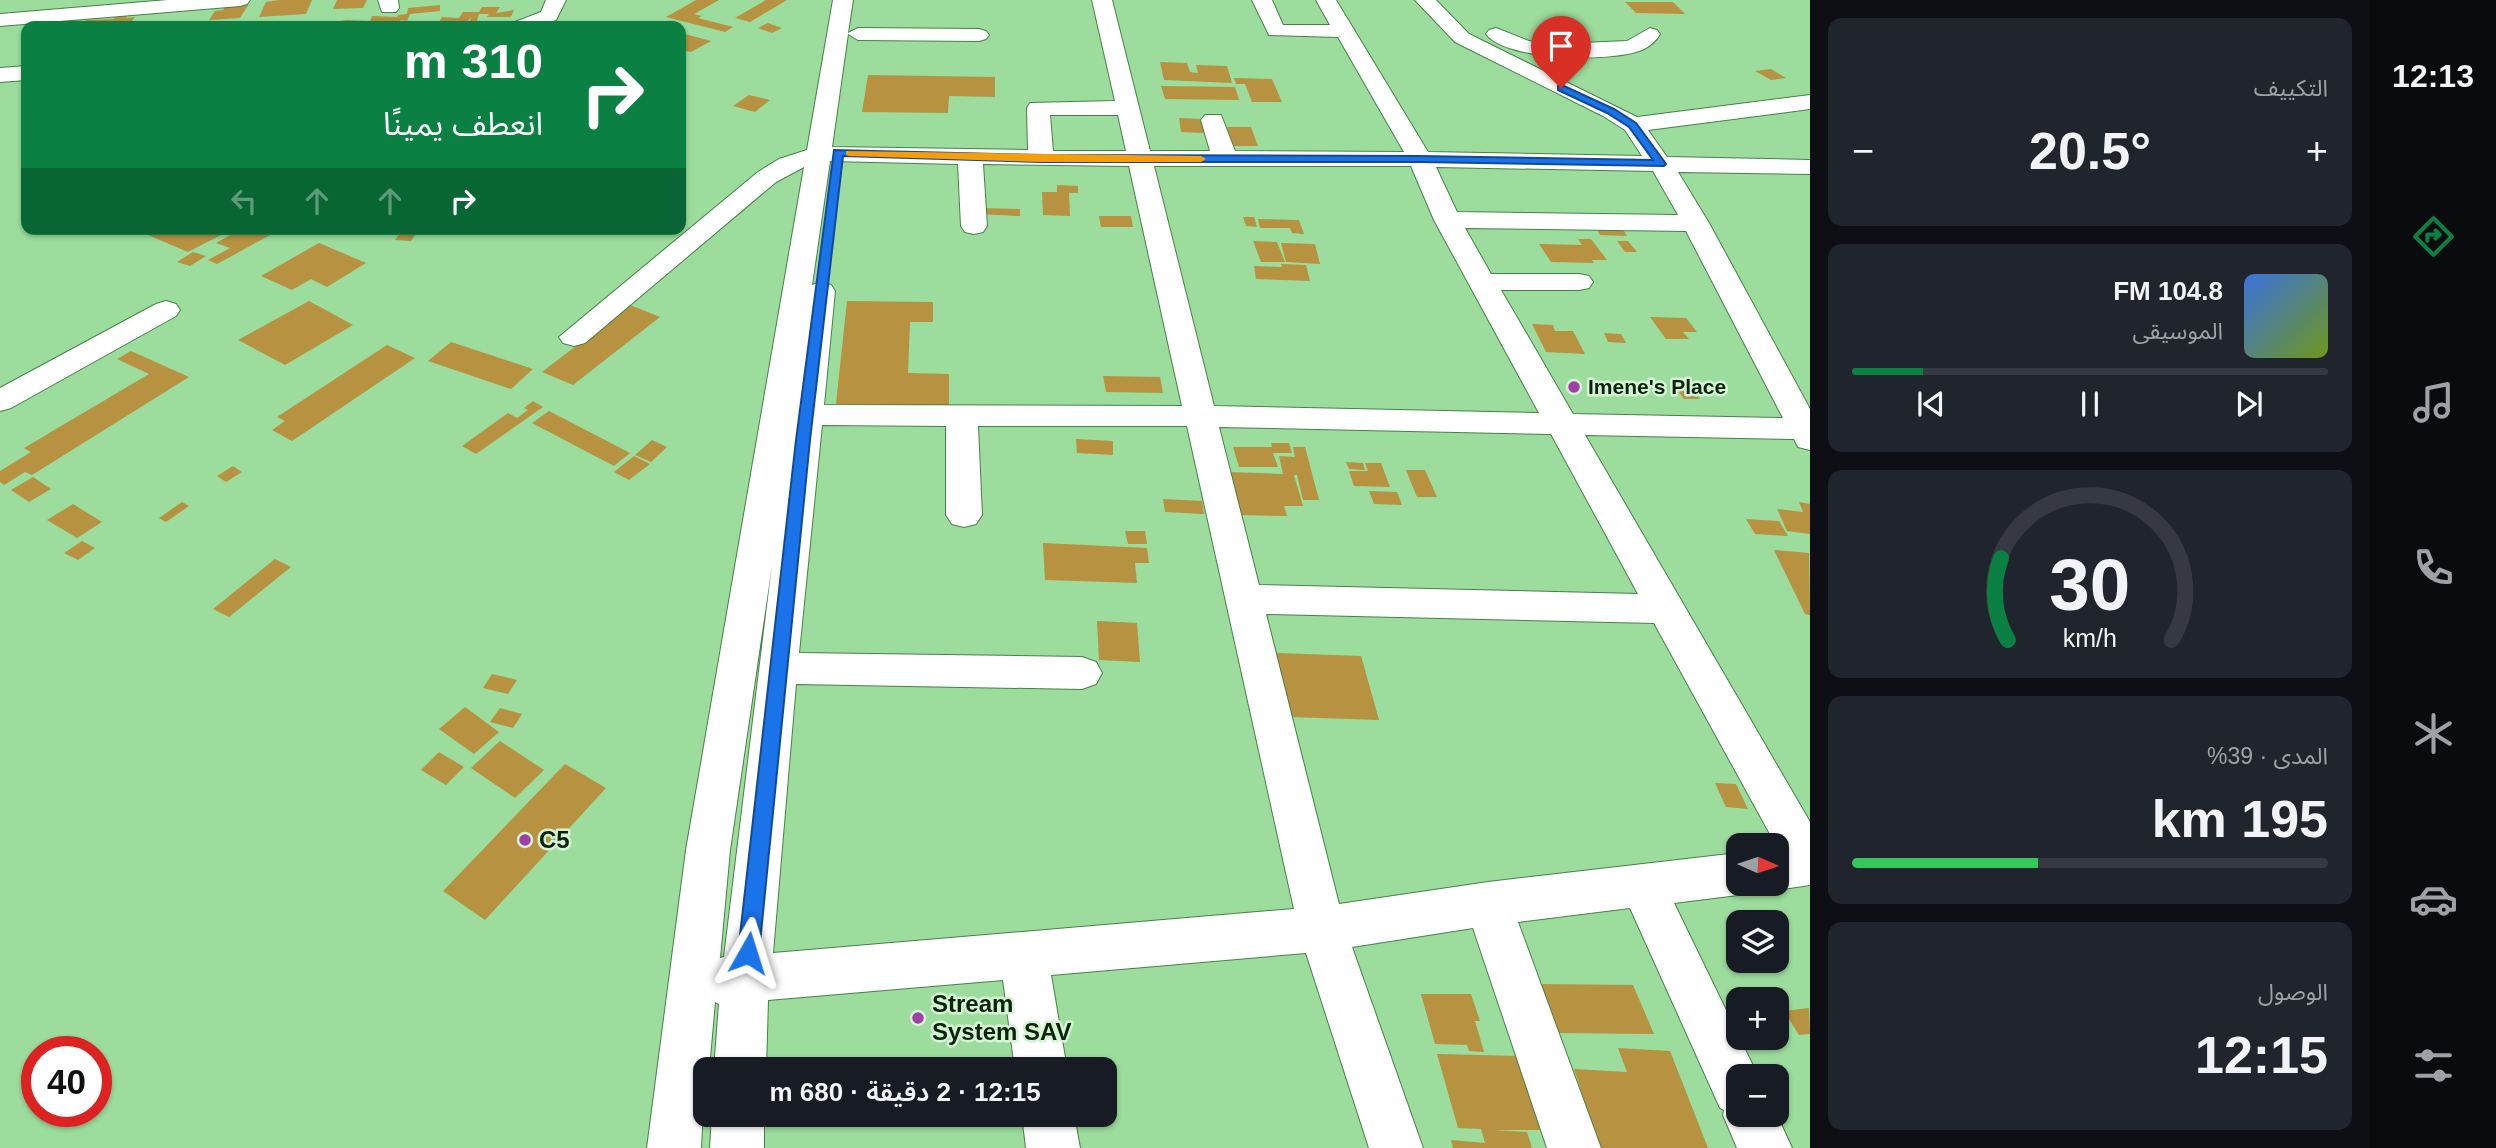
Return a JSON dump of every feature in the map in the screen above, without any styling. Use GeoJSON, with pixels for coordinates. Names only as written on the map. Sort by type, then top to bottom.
{"type":"FeatureCollection","features":[{"type":"Feature","properties":{"kind":"street"},"geometry":{"type":"LineString","coordinates":[[0,6],[4,0]]}},
{"type":"Feature","properties":{"kind":"street"},"geometry":{"type":"LineString","coordinates":[[74,13],[124,0]]}},
{"type":"Feature","properties":{"kind":"street"},"geometry":{"type":"LineString","coordinates":[[0,20],[236,0]]}},
{"type":"Feature","properties":{"kind":"street"},"geometry":{"type":"LineString","coordinates":[[536,21],[549,16],[555,0]]}},
{"type":"Feature","properties":{"kind":"street"},"geometry":{"type":"LineString","coordinates":[[741,1057],[746,980],[806,415],[843,0]]}},
{"type":"Feature","properties":{"kind":"street"},"geometry":{"type":"LineString","coordinates":[[674,1148],[710,836],[829,153],[864,0]]}},
{"type":"Feature","properties":{"kind":"street"},"geometry":{"type":"LineString","coordinates":[[1102,0],[1322,929],[1396,1148]]}},
{"type":"Feature","properties":{"kind":"street"},"geometry":{"type":"LineString","coordinates":[[1262,0],[1276,31],[1343,31]]}},
{"type":"Feature","properties":{"kind":"street"},"geometry":{"type":"LineString","coordinates":[[1326,0],[1419,159],[1447,220],[1810,864],[1789,867]]}},
{"type":"Feature","properties":{"kind":"street"},"geometry":{"type":"LineString","coordinates":[[1425,1],[1452,8],[1507,42],[1525,49],[1628,47],[1638,44],[1650,34]]}},
{"type":"Feature","properties":{"kind":"street"},"geometry":{"type":"LineString","coordinates":[[1425,1],[1462,38],[1611,111],[1633,125],[1696,223],[1807,434]]}},
{"type":"Feature","properties":{"kind":"street"},"geometry":{"type":"LineString","coordinates":[[858,34],[979,35]]}},
{"type":"Feature","properties":{"kind":"street"},"geometry":{"type":"LineString","coordinates":[[0,75],[21,73]]}},
{"type":"Feature","properties":{"kind":"street"},"geometry":{"type":"LineString","coordinates":[[1633,125],[1810,102]]}},
{"type":"Feature","properties":{"kind":"street"},"geometry":{"type":"LineString","coordinates":[[1041,158],[1038,108],[1128,108]]}},
{"type":"Feature","properties":{"kind":"street"},"geometry":{"type":"LineString","coordinates":[[1213,120],[1226,159]]}},
{"type":"Feature","properties":{"kind":"street"},"geometry":{"type":"LineString","coordinates":[[574,337],[767,177],[788,164],[829,153],[1139,159],[1419,159],[1810,167]]}},
{"type":"Feature","properties":{"kind":"street"},"geometry":{"type":"LineString","coordinates":[[970,156],[974,226]]}},
{"type":"Feature","properties":{"kind":"street"},"geometry":{"type":"LineString","coordinates":[[1447,220],[1696,223]]}},
{"type":"Feature","properties":{"kind":"street"},"geometry":{"type":"LineString","coordinates":[[1483,282],[1579,282]]}},
{"type":"Feature","properties":{"kind":"street"},"geometry":{"type":"LineString","coordinates":[[0,401],[166,310]]}},
{"type":"Feature","properties":{"kind":"street"},"geometry":{"type":"LineString","coordinates":[[806,415],[1202,416],[1562,424],[1807,434]]}},
{"type":"Feature","properties":{"kind":"street"},"geometry":{"type":"LineString","coordinates":[[962,417],[964,514]]}},
{"type":"Feature","properties":{"kind":"street"},"geometry":{"type":"LineString","coordinates":[[1245,599],[1667,609]]}},
{"type":"Feature","properties":{"kind":"street"},"geometry":{"type":"LineString","coordinates":[[778,668],[1082,673]]}},
{"type":"Feature","properties":{"kind":"street"},"geometry":{"type":"LineString","coordinates":[[692,982],[746,980],[1322,929],[1488,904],[1726,876]]}},
{"type":"Feature","properties":{"kind":"street"},"geometry":{"type":"LineString","coordinates":[[1643,886],[1726,1064]]}},
{"type":"Feature","properties":{"kind":"street"},"geometry":{"type":"LineString","coordinates":[[1488,904],[1574,1148]]}},
{"type":"Feature","properties":{"kind":"street"},"geometry":{"type":"LineString","coordinates":[[1024,955],[1039,1057]]}},
{"type":"Feature","properties":{"kind":"street"},"geometry":{"type":"LineString","coordinates":[[737,1148],[738,1127]]}},
{"type":"Feature","properties":{"kind":"street"},"geometry":{"type":"LineString","coordinates":[[1050,1127],[1053,1148]]}},
{"type":"Feature","properties":{"kind":"street"},"geometry":{"type":"LineString","coordinates":[[1755,1127],[1765,1148]]}},
{"type":"Feature","properties":{"kind":"building"},"geometry":{"type":"Polygon","coordinates":[[[312,0],[306,14],[259,17],[266,2],[312,0]]]}},
{"type":"Feature","properties":{"kind":"building"},"geometry":{"type":"Polygon","coordinates":[[[337,0],[367,0],[363,8],[333,9],[337,0]]]}},
{"type":"Feature","properties":{"kind":"building"},"geometry":{"type":"Polygon","coordinates":[[[696,0],[719,0],[694,14],[702,16],[698,18],[733,27],[725,32],[666,17],[696,0]]]}},
{"type":"Feature","properties":{"kind":"building"},"geometry":{"type":"Polygon","coordinates":[[[766,0],[787,0],[750,22],[735,18],[766,0]]]}},
{"type":"Feature","properties":{"kind":"building"},"geometry":{"type":"Polygon","coordinates":[[[1625,2],[1673,2],[1685,14],[1636,13],[1625,2]]]}},
{"type":"Feature","properties":{"kind":"building"},"geometry":{"type":"Polygon","coordinates":[[[249,4],[240,18],[209,20],[215,11],[223,10],[226,6],[249,4]]]}},
{"type":"Feature","properties":{"kind":"building"},"geometry":{"type":"Polygon","coordinates":[[[440,5],[440,11],[410,14],[407,21],[370,21],[372,16],[397,17],[407,14],[408,8],[440,5]]]}},
{"type":"Feature","properties":{"kind":"building"},"geometry":{"type":"Polygon","coordinates":[[[482,7],[500,7],[496,13],[514,10],[511,17],[487,17],[489,14],[479,14],[477,21],[470,21],[471,17],[468,21],[440,21],[442,17],[459,18],[463,12],[479,12],[482,7]]]}},
{"type":"Feature","properties":{"kind":"building"},"geometry":{"type":"Polygon","coordinates":[[[119,11],[131,11],[126,18],[135,17],[132,21],[85,21],[86,20],[114,19],[119,11]]]}},
{"type":"Feature","properties":{"kind":"building"},"geometry":{"type":"Polygon","coordinates":[[[768,23],[782,28],[772,33],[758,28],[768,23]]]}},
{"type":"Feature","properties":{"kind":"building"},"geometry":{"type":"Polygon","coordinates":[[[686,34],[711,41],[691,52],[686,51],[686,34]]]}},
{"type":"Feature","properties":{"kind":"building"},"geometry":{"type":"Polygon","coordinates":[[[1160,62],[1187,63],[1190,72],[1198,73],[1196,65],[1227,66],[1232,83],[1164,80],[1160,62]]]}},
{"type":"Feature","properties":{"kind":"building"},"geometry":{"type":"Polygon","coordinates":[[[1771,69],[1786,78],[1771,80],[1755,71],[1771,69]]]}},
{"type":"Feature","properties":{"kind":"building"},"geometry":{"type":"Polygon","coordinates":[[[868,75],[995,77],[995,97],[949,96],[948,113],[862,112],[868,75]]]}},
{"type":"Feature","properties":{"kind":"building"},"geometry":{"type":"Polygon","coordinates":[[[1234,78],[1272,79],[1282,102],[1252,102],[1245,84],[1236,84],[1234,78]]]}},
{"type":"Feature","properties":{"kind":"building"},"geometry":{"type":"Polygon","coordinates":[[[1161,86],[1235,87],[1239,100],[1165,99],[1161,86]]]}},
{"type":"Feature","properties":{"kind":"building"},"geometry":{"type":"Polygon","coordinates":[[[749,95],[770,100],[755,112],[733,106],[749,95]]]}},
{"type":"Feature","properties":{"kind":"building"},"geometry":{"type":"Polygon","coordinates":[[[1179,118],[1201,119],[1204,133],[1181,132],[1179,118]]]}},
{"type":"Feature","properties":{"kind":"building"},"geometry":{"type":"Polygon","coordinates":[[[1227,127],[1251,127],[1258,146],[1233,146],[1227,127]]]}},
{"type":"Feature","properties":{"kind":"building"},"geometry":{"type":"Polygon","coordinates":[[[1057,185],[1078,186],[1078,193],[1069,193],[1070,216],[1043,215],[1042,192],[1057,192],[1057,185]]]}},
{"type":"Feature","properties":{"kind":"building"},"geometry":{"type":"Polygon","coordinates":[[[979,208],[1020,209],[1020,216],[978,214],[979,208]]]}},
{"type":"Feature","properties":{"kind":"building"},"geometry":{"type":"Polygon","coordinates":[[[1099,216],[1131,216],[1133,227],[1101,227],[1099,216]]]}},
{"type":"Feature","properties":{"kind":"building"},"geometry":{"type":"Polygon","coordinates":[[[1243,217],[1254,217],[1257,227],[1246,226],[1243,217]]]}},
{"type":"Feature","properties":{"kind":"building"},"geometry":{"type":"Polygon","coordinates":[[[1258,219],[1299,220],[1304,234],[1292,233],[1290,228],[1260,228],[1258,219]]]}},
{"type":"Feature","properties":{"kind":"building"},"geometry":{"type":"Polygon","coordinates":[[[1597,230],[1624,231],[1627,236],[1600,235],[1597,230]]]}},
{"type":"Feature","properties":{"kind":"building"},"geometry":{"type":"Polygon","coordinates":[[[148,235],[221,235],[188,252],[148,235]]]}},
{"type":"Feature","properties":{"kind":"building"},"geometry":{"type":"Polygon","coordinates":[[[230,235],[270,235],[217,264],[208,260],[230,248],[216,243],[230,235]]]}},
{"type":"Feature","properties":{"kind":"building"},"geometry":{"type":"Polygon","coordinates":[[[399,235],[415,235],[411,241],[395,240],[399,235]]]}},
{"type":"Feature","properties":{"kind":"building"},"geometry":{"type":"Polygon","coordinates":[[[1578,239],[1591,239],[1607,260],[1592,260],[1594,263],[1551,262],[1539,244],[1582,245],[1578,239]]]}},
{"type":"Feature","properties":{"kind":"building"},"geometry":{"type":"Polygon","coordinates":[[[1253,241],[1277,242],[1285,262],[1261,262],[1253,241]]]}},
{"type":"Feature","properties":{"kind":"building"},"geometry":{"type":"Polygon","coordinates":[[[1617,241],[1628,241],[1637,252],[1625,252],[1617,241]]]}},
{"type":"Feature","properties":{"kind":"building"},"geometry":{"type":"Polygon","coordinates":[[[319,243],[366,263],[327,287],[311,279],[292,290],[261,276],[319,243]]]}},
{"type":"Feature","properties":{"kind":"building"},"geometry":{"type":"Polygon","coordinates":[[[1281,243],[1315,244],[1320,264],[1286,262],[1281,243]]]}},
{"type":"Feature","properties":{"kind":"building"},"geometry":{"type":"Polygon","coordinates":[[[193,252],[206,256],[190,266],[177,262],[193,252]]]}},
{"type":"Feature","properties":{"kind":"building"},"geometry":{"type":"Polygon","coordinates":[[[1281,264],[1306,265],[1310,281],[1256,279],[1254,266],[1282,267],[1281,264]]]}},
{"type":"Feature","properties":{"kind":"building"},"geometry":{"type":"Polygon","coordinates":[[[309,301],[353,325],[285,365],[238,340],[309,301]]]}},
{"type":"Feature","properties":{"kind":"building"},"geometry":{"type":"Polygon","coordinates":[[[847,301],[933,302],[933,322],[910,322],[908,373],[949,374],[949,406],[836,404],[847,301]]]}},
{"type":"Feature","properties":{"kind":"building"},"geometry":{"type":"Polygon","coordinates":[[[630,305],[660,317],[573,385],[542,372],[630,305]]]}},
{"type":"Feature","properties":{"kind":"building"},"geometry":{"type":"Polygon","coordinates":[[[1650,317],[1686,318],[1697,332],[1683,332],[1689,339],[1666,339],[1650,317]]]}},
{"type":"Feature","properties":{"kind":"building"},"geometry":{"type":"Polygon","coordinates":[[[1532,324],[1553,325],[1555,331],[1573,331],[1585,354],[1546,352],[1532,324]]]}},
{"type":"Feature","properties":{"kind":"building"},"geometry":{"type":"Polygon","coordinates":[[[1604,333],[1621,334],[1626,343],[1608,342],[1604,333]]]}},
{"type":"Feature","properties":{"kind":"building"},"geometry":{"type":"Polygon","coordinates":[[[451,342],[533,369],[511,389],[428,361],[451,342]]]}},
{"type":"Feature","properties":{"kind":"building"},"geometry":{"type":"Polygon","coordinates":[[[387,345],[415,358],[292,441],[272,430],[285,421],[277,417],[387,345]]]}},
{"type":"Feature","properties":{"kind":"building"},"geometry":{"type":"Polygon","coordinates":[[[131,351],[189,377],[32,475],[25,472],[4,485],[0,482],[0,471],[31,452],[24,448],[149,374],[117,359],[131,351]]]}},
{"type":"Feature","properties":{"kind":"building"},"geometry":{"type":"Polygon","coordinates":[[[1103,376],[1160,377],[1163,393],[1106,392],[1103,376]]]}},
{"type":"Feature","properties":{"kind":"building"},"geometry":{"type":"Polygon","coordinates":[[[1675,387],[1691,387],[1700,399],[1684,399],[1675,387]]]}},
{"type":"Feature","properties":{"kind":"building"},"geometry":{"type":"Polygon","coordinates":[[[533,401],[543,407],[476,454],[462,446],[508,413],[517,418],[528,410],[524,408],[533,401]]]}},
{"type":"Feature","properties":{"kind":"building"},"geometry":{"type":"Polygon","coordinates":[[[549,411],[630,453],[614,466],[532,423],[549,411]]]}},
{"type":"Feature","properties":{"kind":"building"},"geometry":{"type":"Polygon","coordinates":[[[1076,439],[1113,441],[1113,455],[1077,453],[1076,439]]]}},
{"type":"Feature","properties":{"kind":"building"},"geometry":{"type":"Polygon","coordinates":[[[652,440],[667,447],[651,462],[635,455],[652,440]]]}},
{"type":"Feature","properties":{"kind":"building"},"geometry":{"type":"Polygon","coordinates":[[[1271,443],[1289,443],[1292,453],[1273,453],[1278,467],[1239,467],[1233,447],[1272,447],[1271,443]]]}},
{"type":"Feature","properties":{"kind":"building"},"geometry":{"type":"Polygon","coordinates":[[[1293,447],[1305,447],[1319,500],[1303,500],[1297,475],[1294,475],[1303,506],[1284,506],[1287,516],[1238,515],[1228,472],[1283,474],[1279,456],[1295,457],[1293,447]]]}},
{"type":"Feature","properties":{"kind":"building"},"geometry":{"type":"Polygon","coordinates":[[[634,456],[650,464],[629,480],[614,472],[634,456]]]}},
{"type":"Feature","properties":{"kind":"building"},"geometry":{"type":"Polygon","coordinates":[[[1346,462],[1363,463],[1365,470],[1349,469],[1346,462]]]}},
{"type":"Feature","properties":{"kind":"building"},"geometry":{"type":"Polygon","coordinates":[[[1365,463],[1381,463],[1390,487],[1354,486],[1349,471],[1368,471],[1365,463]]]}},
{"type":"Feature","properties":{"kind":"building"},"geometry":{"type":"Polygon","coordinates":[[[233,466],[242,472],[226,482],[217,476],[233,466]]]}},
{"type":"Feature","properties":{"kind":"building"},"geometry":{"type":"Polygon","coordinates":[[[1406,470],[1425,470],[1437,497],[1417,497],[1406,470]]]}},
{"type":"Feature","properties":{"kind":"building"},"geometry":{"type":"Polygon","coordinates":[[[33,477],[51,489],[29,502],[11,490],[33,477]]]}},
{"type":"Feature","properties":{"kind":"building"},"geometry":{"type":"Polygon","coordinates":[[[1369,491],[1397,492],[1402,505],[1374,504],[1369,491]]]}},
{"type":"Feature","properties":{"kind":"building"},"geometry":{"type":"Polygon","coordinates":[[[1163,499],[1202,501],[1204,514],[1165,512],[1163,499]]]}},
{"type":"Feature","properties":{"kind":"building"},"geometry":{"type":"Polygon","coordinates":[[[182,502],[189,506],[166,522],[159,518],[182,502]]]}},
{"type":"Feature","properties":{"kind":"building"},"geometry":{"type":"Polygon","coordinates":[[[1799,502],[1810,504],[1810,534],[1787,531],[1777,509],[1803,512],[1799,502]]]}},
{"type":"Feature","properties":{"kind":"building"},"geometry":{"type":"Polygon","coordinates":[[[73,504],[102,522],[77,538],[47,520],[73,504]]]}},
{"type":"Feature","properties":{"kind":"building"},"geometry":{"type":"Polygon","coordinates":[[[1746,519],[1779,521],[1788,536],[1755,534],[1746,519]]]}},
{"type":"Feature","properties":{"kind":"building"},"geometry":{"type":"Polygon","coordinates":[[[1125,531],[1145,531],[1147,544],[1128,544],[1125,531]]]}},
{"type":"Feature","properties":{"kind":"building"},"geometry":{"type":"Polygon","coordinates":[[[82,541],[95,548],[78,560],[64,553],[82,541]]]}},
{"type":"Feature","properties":{"kind":"building"},"geometry":{"type":"Polygon","coordinates":[[[1043,543],[1147,548],[1149,563],[1135,563],[1137,583],[1045,580],[1043,543]]]}},
{"type":"Feature","properties":{"kind":"building"},"geometry":{"type":"Polygon","coordinates":[[[1774,550],[1809,553],[1810,615],[1805,614],[1774,550]]]}},
{"type":"Feature","properties":{"kind":"building"},"geometry":{"type":"Polygon","coordinates":[[[275,559],[291,567],[229,617],[213,609],[275,559]]]}},
{"type":"Feature","properties":{"kind":"building"},"geometry":{"type":"Polygon","coordinates":[[[1097,621],[1137,623],[1140,662],[1099,660],[1097,621]]]}},
{"type":"Feature","properties":{"kind":"building"},"geometry":{"type":"Polygon","coordinates":[[[1276,653],[1361,656],[1379,720],[1291,717],[1276,653]]]}},
{"type":"Feature","properties":{"kind":"building"},"geometry":{"type":"Polygon","coordinates":[[[492,674],[517,680],[508,694],[483,688],[492,674]]]}},
{"type":"Feature","properties":{"kind":"building"},"geometry":{"type":"Polygon","coordinates":[[[465,707],[499,732],[474,754],[439,729],[465,707]]]}},
{"type":"Feature","properties":{"kind":"building"},"geometry":{"type":"Polygon","coordinates":[[[500,708],[522,714],[513,728],[490,722],[500,708]]]}},
{"type":"Feature","properties":{"kind":"building"},"geometry":{"type":"Polygon","coordinates":[[[500,741],[544,770],[515,798],[471,768],[500,741]]]}},
{"type":"Feature","properties":{"kind":"building"},"geometry":{"type":"Polygon","coordinates":[[[439,752],[464,767],[446,785],[421,770],[439,752]]]}},
{"type":"Feature","properties":{"kind":"building","name":"C5"},"geometry":{"type":"Polygon","coordinates":[[[565,764],[606,788],[485,920],[443,891],[565,764]]]}},
{"type":"Feature","properties":{"kind":"building"},"geometry":{"type":"Polygon","coordinates":[[[1715,783],[1736,784],[1748,809],[1726,807],[1715,783]]]}},
{"type":"Feature","properties":{"kind":"building"},"geometry":{"type":"Polygon","coordinates":[[[1539,984],[1633,985],[1654,1034],[1557,1033],[1539,984]]]}},
{"type":"Feature","properties":{"kind":"building"},"geometry":{"type":"Polygon","coordinates":[[[1421,994],[1471,994],[1480,1021],[1475,1021],[1484,1052],[1469,1051],[1467,1045],[1435,1044],[1421,994]]]}},
{"type":"Feature","properties":{"kind":"building"},"geometry":{"type":"Polygon","coordinates":[[[1809,1008],[1810,1034],[1799,1035],[1789,1019],[1789,1010],[1809,1008]]]}},
{"type":"Feature","properties":{"kind":"building"},"geometry":{"type":"Polygon","coordinates":[[[1618,1048],[1670,1051],[1708,1148],[1600,1148],[1574,1069],[1627,1072],[1618,1048]]]}},
{"type":"Feature","properties":{"kind":"building"},"geometry":{"type":"Polygon","coordinates":[[[1437,1054],[1519,1056],[1544,1130],[1493,1130],[1527,1132],[1532,1148],[1453,1148],[1451,1140],[1485,1143],[1481,1129],[1458,1128],[1437,1054]]]}},
{"type":"Feature","properties":{"kind":"slow traffic"},"geometry":{"type":"LineString","coordinates":[[849,153],[1201,159]]}},
{"type":"Feature","properties":{"kind":"place","name":"Imene's Place"},"geometry":{"type":"Point","coordinates":[1574,387]}},
{"type":"Feature","properties":{"kind":"place","name":"C5"},"geometry":{"type":"Point","coordinates":[525,840]}},
{"type":"Feature","properties":{"kind":"place","name":"Stream System SAV"},"geometry":{"type":"Point","coordinates":[918,1018]}},
{"type":"Feature","properties":{"kind":"route"},"geometry":{"type":"LineString","coordinates":[[748,953],[803,440],[838,153],[1041,158],[1419,159],[1660,164],[1633,125],[1611,111],[1561,88]]}}]}
